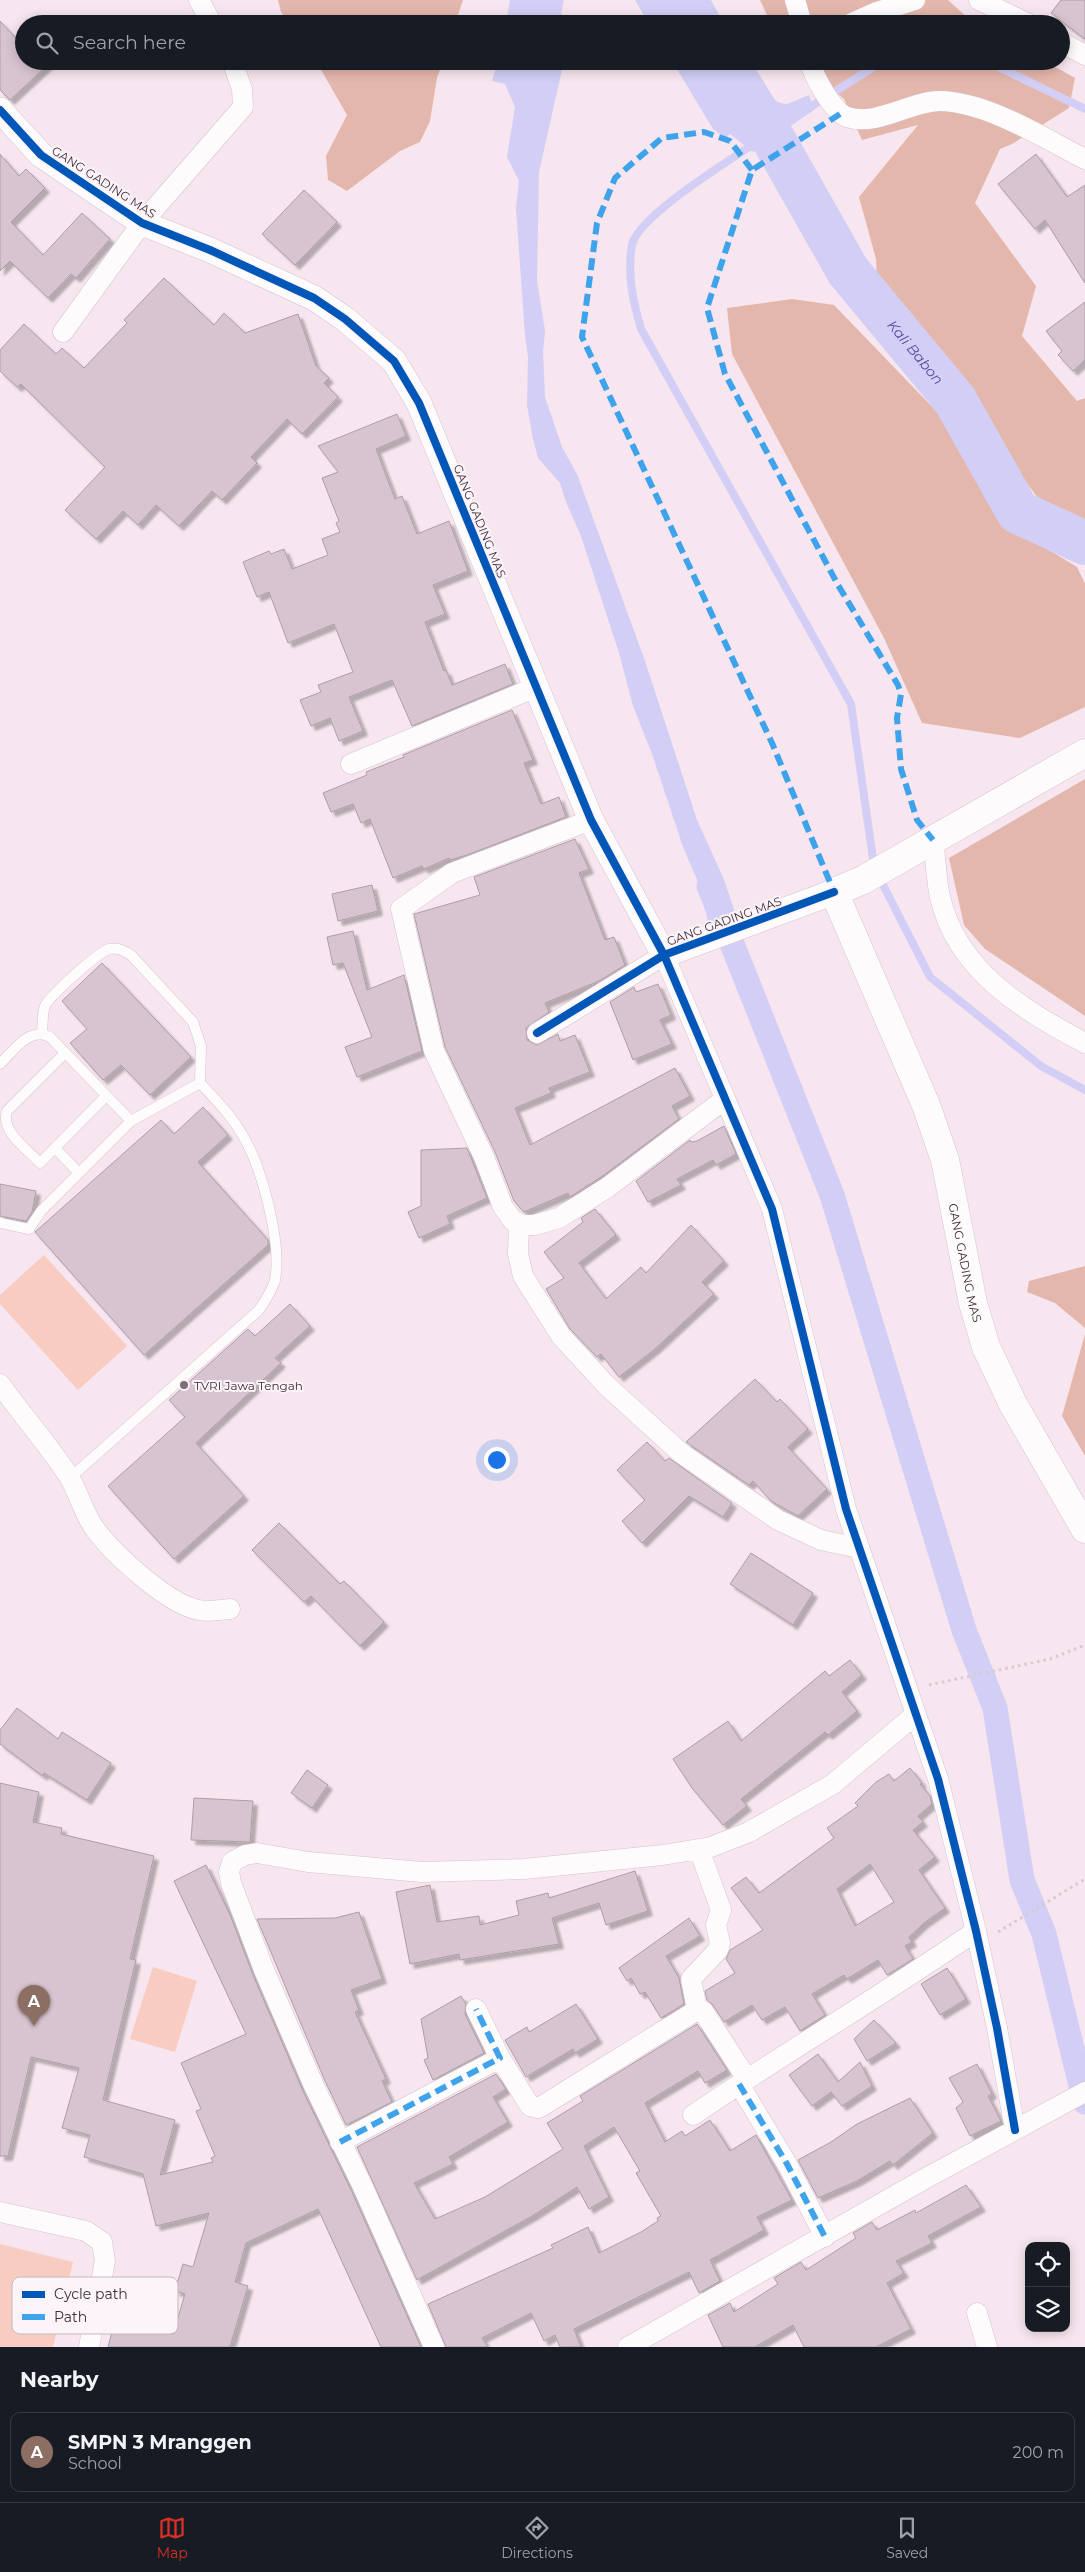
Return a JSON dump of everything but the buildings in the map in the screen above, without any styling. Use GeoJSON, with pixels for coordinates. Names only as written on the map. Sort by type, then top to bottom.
{"type":"FeatureCollection","features":[{"type":"Feature","properties":{"kind":"main road"},"geometry":{"type":"LineString","coordinates":[[823,896],[863,880],[1085,753]]}},
{"type":"Feature","properties":{"kind":"main road","name":"GANG GADING MAS"},"geometry":{"type":"LineString","coordinates":[[823,896],[926,1105],[945,1160],[973,1303],[986,1348],[1013,1404],[1085,1528]]}},
{"type":"Feature","properties":{"kind":"street"},"geometry":{"type":"LineString","coordinates":[[200,0],[208,15]]}},
{"type":"Feature","properties":{"kind":"street"},"geometry":{"type":"LineString","coordinates":[[795,0],[799,15]]}},
{"type":"Feature","properties":{"kind":"street"},"geometry":{"type":"LineString","coordinates":[[870,15],[915,0]]}},
{"type":"Feature","properties":{"kind":"street"},"geometry":{"type":"LineString","coordinates":[[991,2],[1013,15]]}},
{"type":"Feature","properties":{"kind":"street"},"geometry":{"type":"LineString","coordinates":[[1070,47],[1085,55]]}},
{"type":"Feature","properties":{"kind":"street"},"geometry":{"type":"LineString","coordinates":[[63,332],[142,223],[243,106],[242,89],[235,70]]}},
{"type":"Feature","properties":{"kind":"street"},"geometry":{"type":"LineString","coordinates":[[813,70],[817,81],[840,114],[852,118],[878,117],[908,106],[940,102],[961,104],[997,115],[1085,159]]}},
{"type":"Feature","properties":{"kind":"street","name":"GANG GADING MAS"},"geometry":{"type":"LineString","coordinates":[[0,110],[41,155],[142,223],[210,250],[314,298],[346,319],[394,361],[418,403],[591,820],[664,955],[823,896]]}},
{"type":"Feature","properties":{"kind":"street"},"geometry":{"type":"LineString","coordinates":[[351,764],[536,687]]}},
{"type":"Feature","properties":{"kind":"street"},"geometry":{"type":"LineString","coordinates":[[591,820],[452,873],[401,909],[434,1051],[484,1157],[503,1207],[513,1220],[519,1223],[534,1225],[559,1218],[608,1187],[725,1099]]}},
{"type":"Feature","properties":{"kind":"street"},"geometry":{"type":"LineString","coordinates":[[923,847],[950,928],[966,956],[1007,996],[1040,1019],[1085,1043]]}},
{"type":"Feature","properties":{"kind":"street"},"geometry":{"type":"LineString","coordinates":[[537,1033],[664,955],[772,1209],[811,1374],[846,1509],[938,1779],[976,1931],[997,2028],[1015,2130]]}},
{"type":"Feature","properties":{"kind":"street"},"geometry":{"type":"LineString","coordinates":[[519,1223],[518,1254],[523,1276],[561,1336],[607,1386],[681,1453],[778,1520],[820,1540],[859,1548]]}},
{"type":"Feature","properties":{"kind":"street"},"geometry":{"type":"LineString","coordinates":[[0,1384],[70,1478],[95,1528],[118,1556],[144,1578],[187,1606],[200,1610],[230,1609]]}},
{"type":"Feature","properties":{"kind":"street"},"geometry":{"type":"LineString","coordinates":[[434,2347],[264,1970],[232,1883],[229,1872],[232,1862],[245,1855],[258,1853],[308,1862],[441,1872],[578,1865],[711,1847],[749,1832],[833,1784],[916,1714]]}},
{"type":"Feature","properties":{"kind":"street"},"geometry":{"type":"LineString","coordinates":[[697,2010],[692,1979],[718,1950],[720,1943],[716,1925],[721,1910],[699,1849]]}},
{"type":"Feature","properties":{"kind":"street"},"geometry":{"type":"LineString","coordinates":[[693,2115],[743,2081],[900,1983],[976,1931]]}},
{"type":"Feature","properties":{"kind":"street"},"geometry":{"type":"LineString","coordinates":[[476,2009],[500,2058],[530,2106],[538,2108],[697,2010],[704,2011],[743,2081],[824,2237]]}},
{"type":"Feature","properties":{"kind":"street"},"geometry":{"type":"LineString","coordinates":[[340,2142],[500,2058]]}},
{"type":"Feature","properties":{"kind":"street"},"geometry":{"type":"LineString","coordinates":[[628,2347],[1085,2092]]}},
{"type":"Feature","properties":{"kind":"street"},"geometry":{"type":"LineString","coordinates":[[0,2212],[86,2231],[102,2242],[105,2261],[102,2277]]}},
{"type":"Feature","properties":{"kind":"street"},"geometry":{"type":"LineString","coordinates":[[977,2313],[987,2347]]}},
{"type":"Feature","properties":{"kind":"street"},"geometry":{"type":"LineString","coordinates":[[89,2347],[91,2334]]}},
{"type":"Feature","properties":{"kind":"lane"},"geometry":{"type":"LineString","coordinates":[[42,1033],[43,1012],[47,1002],[97,954],[108,949],[118,948],[131,955],[193,1022],[201,1046],[200,1083],[226,1111],[243,1135],[255,1159],[272,1224],[277,1262],[274,1282],[259,1310],[70,1478]]}},
{"type":"Feature","properties":{"kind":"lane"},"geometry":{"type":"LineString","coordinates":[[0,1064],[27,1038],[35,1033],[42,1033],[50,1037],[131,1121]]}},
{"type":"Feature","properties":{"kind":"lane"},"geometry":{"type":"LineString","coordinates":[[65,1052],[7,1111],[4,1118],[6,1127],[40,1163],[106,1096]]}},
{"type":"Feature","properties":{"kind":"lane"},"geometry":{"type":"LineString","coordinates":[[0,1223],[29,1229],[41,1211],[131,1121],[200,1083]]}},
{"type":"Feature","properties":{"kind":"lane"},"geometry":{"type":"LineString","coordinates":[[55,1148],[78,1172]]}},
{"type":"Feature","properties":{"kind":"path"},"geometry":{"type":"LineString","coordinates":[[932,1685],[1050,1659],[1085,1645]]}},
{"type":"Feature","properties":{"kind":"path"},"geometry":{"type":"LineString","coordinates":[[1000,1932],[1084,1880]]}},
{"type":"Feature","properties":{"kind":"shaded area"},"geometry":{"type":"Polygon","coordinates":[[[278,0],[463,0],[458,15],[283,15],[278,0]]]}},
{"type":"Feature","properties":{"kind":"shaded area"},"geometry":{"type":"Polygon","coordinates":[[[510,0],[564,0],[561,14],[563,15],[508,15],[510,0]]]}},
{"type":"Feature","properties":{"kind":"shaded area"},"geometry":{"type":"Polygon","coordinates":[[[635,0],[711,0],[719,15],[644,15],[635,0]]]}},
{"type":"Feature","properties":{"kind":"shaded area"},"geometry":{"type":"Polygon","coordinates":[[[760,0],[948,0],[965,15],[767,15],[760,0]]]}},
{"type":"Feature","properties":{"kind":"shaded area"},"geometry":{"type":"Polygon","coordinates":[[[321,70],[440,70],[430,121],[420,142],[400,151],[347,191],[328,180],[326,156],[347,115],[321,70]]]}},
{"type":"Feature","properties":{"kind":"shaded area"},"geometry":{"type":"Polygon","coordinates":[[[495,70],[562,70],[539,172],[537,280],[545,331],[543,352],[545,397],[562,447],[577,474],[645,661],[697,820],[723,877],[735,912],[708,922],[701,889],[683,847],[652,754],[633,706],[619,653],[581,536],[560,483],[538,458],[533,439],[527,405],[528,357],[516,208],[519,181],[507,157],[515,107],[505,84],[492,81],[495,70]]]}},
{"type":"Feature","properties":{"kind":"shaded area"},"geometry":{"type":"Polygon","coordinates":[[[677,70],[751,70],[768,94],[780,103],[786,104],[809,95],[814,110],[753,152],[730,134],[726,138],[713,129],[677,70]]]}},
{"type":"Feature","properties":{"kind":"shaded area"},"geometry":{"type":"Polygon","coordinates":[[[808,70],[1061,70],[1075,78],[1069,108],[1012,144],[1000,149],[975,203],[1036,286],[1022,336],[1077,401],[1085,398],[1085,528],[1051,516],[983,423],[965,394],[878,301],[876,259],[859,197],[918,125],[862,140],[844,99],[808,70]]]}},
{"type":"Feature","properties":{"kind":"shaded area"},"geometry":{"type":"Polygon","coordinates":[[[792,299],[834,305],[938,413],[1000,520],[1077,567],[1085,584],[1085,707],[1020,738],[922,723],[884,638],[732,354],[727,308],[792,299]]]}},
{"type":"Feature","properties":{"kind":"shaded area"},"geometry":{"type":"Polygon","coordinates":[[[1085,779],[1085,1016],[985,949],[964,925],[949,858],[1085,779]]]}},
{"type":"Feature","properties":{"kind":"shaded area"},"geometry":{"type":"Polygon","coordinates":[[[44,1255],[127,1346],[78,1390],[0,1304],[0,1295],[44,1255]]]}},
{"type":"Feature","properties":{"kind":"shaded area"},"geometry":{"type":"Polygon","coordinates":[[[1085,1266],[1085,1328],[1055,1303],[1027,1292],[1029,1281],[1085,1266]]]}},
{"type":"Feature","properties":{"kind":"shaded area"},"geometry":{"type":"Polygon","coordinates":[[[1085,1334],[1085,1456],[1062,1416],[1085,1334]]]}},
{"type":"Feature","properties":{"kind":"shaded area"},"geometry":{"type":"Polygon","coordinates":[[[153,1967],[197,1981],[175,2052],[130,2039],[153,1967]]]}},
{"type":"Feature","properties":{"kind":"shaded area"},"geometry":{"type":"Polygon","coordinates":[[[0,2244],[73,2262],[69,2277],[12,2277],[12,2334],[56,2334],[53,2347],[0,2347],[0,2244]]]}},
{"type":"Feature","properties":{"kind":"waterway","name":"Kali Babon"},"geometry":{"type":"LineString","coordinates":[[731,70],[775,142],[848,271],[955,400],[1018,512],[1085,543]]}},
{"type":"Feature","properties":{"kind":"waterway"},"geometry":{"type":"LineString","coordinates":[[804,111],[869,70]]}},
{"type":"Feature","properties":{"kind":"waterway"},"geometry":{"type":"LineString","coordinates":[[1005,70],[1085,109]]}},
{"type":"Feature","properties":{"kind":"waterway"},"geometry":{"type":"LineString","coordinates":[[755,143],[686,190],[650,219],[638,233],[632,245],[630,267],[632,288],[641,329],[851,704],[874,866]]}},
{"type":"Feature","properties":{"kind":"waterway"},"geometry":{"type":"LineString","coordinates":[[879,877],[930,977],[1041,1066],[1085,1090]]}},
{"type":"Feature","properties":{"kind":"waterway"},"geometry":{"type":"LineString","coordinates":[[709,886],[832,1195],[964,1630],[995,1708],[1022,1880],[1044,1934],[1085,2102]]}},
{"type":"Feature","properties":{"kind":"marked path"},"geometry":{"type":"LineString","coordinates":[[840,114],[752,170],[707,308],[725,374],[838,585],[898,685],[901,694],[897,718],[901,769],[917,820],[933,840]]}},
{"type":"Feature","properties":{"kind":"marked path"},"geometry":{"type":"LineString","coordinates":[[752,170],[730,141],[704,132],[662,138],[615,178],[597,223],[582,337],[772,743],[834,892]]}},
{"type":"Feature","properties":{"kind":"marked path"},"geometry":{"type":"LineString","coordinates":[[340,2142],[500,2058],[476,2009]]}},
{"type":"Feature","properties":{"kind":"marked path"},"geometry":{"type":"LineString","coordinates":[[739,2084],[787,2164],[825,2237]]}},
{"type":"Feature","properties":{"kind":"cycle path"},"geometry":{"type":"LineString","coordinates":[[0,110],[41,155],[142,223],[210,250],[314,298],[345,319],[394,361],[419,403],[591,820],[664,955],[834,892]]}},
{"type":"Feature","properties":{"kind":"cycle path"},"geometry":{"type":"LineString","coordinates":[[537,1033],[664,955],[772,1209],[846,1509],[938,1779],[976,1931],[997,2028],[1015,2130]]}},
{"type":"Feature","properties":{"kind":"place","name":"TVRI Jawa Tengah"},"geometry":{"type":"Point","coordinates":[184,1385]}},
{"type":"Feature","properties":{"kind":"place","name":"SMPN 3 Mranggen"},"geometry":{"type":"Point","coordinates":[34,2026]}}]}
